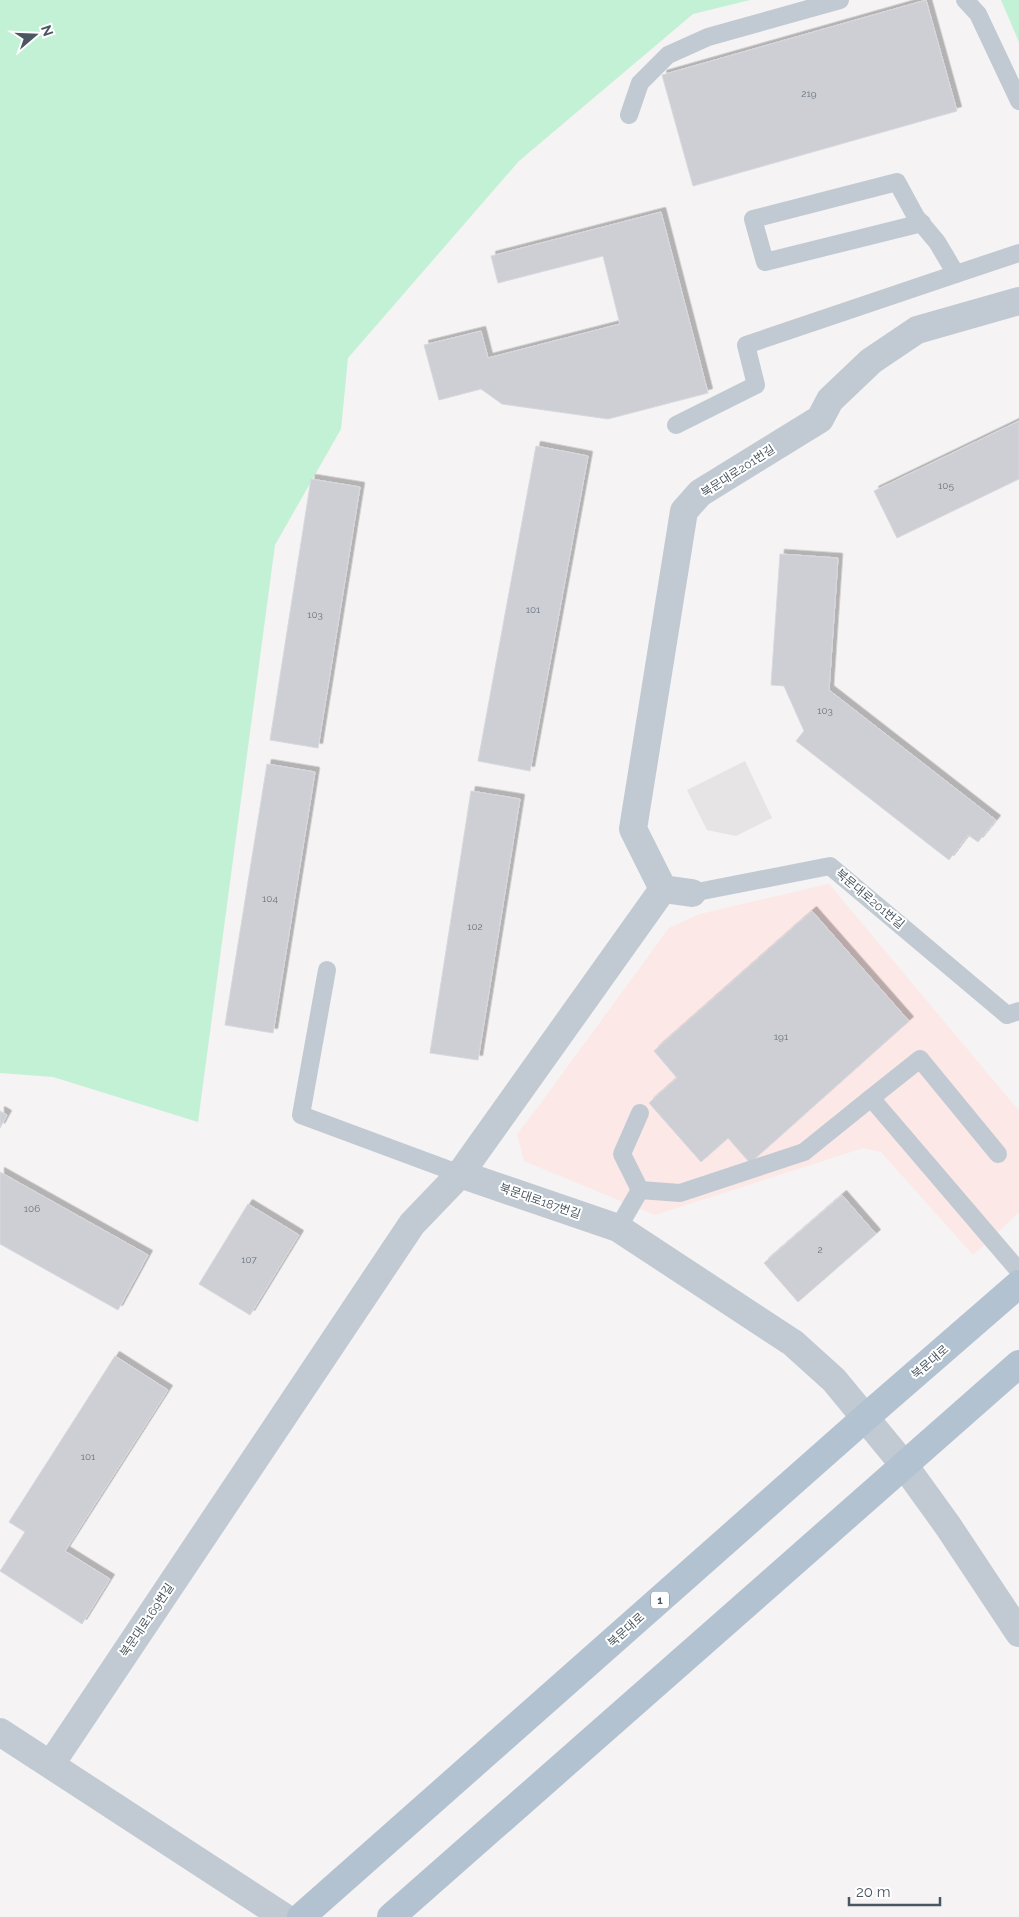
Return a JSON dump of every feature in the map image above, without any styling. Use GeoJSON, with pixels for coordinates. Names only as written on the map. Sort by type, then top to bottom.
{"type":"FeatureCollection","features":[{"type":"Feature","properties":{"kind":"main road","name":"북문대로"},"geometry":{"type":"LineString","coordinates":[[302,1917],[866,1417],[1019,1284]]}},
{"type":"Feature","properties":{"kind":"main road"},"geometry":{"type":"LineString","coordinates":[[391,1917],[1019,1364]]}},
{"type":"Feature","properties":{"kind":"street","name":"북문대로201번길"},"geometry":{"type":"LineString","coordinates":[[663,888],[633,829],[684,511],[700,493],[820,418],[830,400],[870,361],[917,330],[1019,301]]}},
{"type":"Feature","properties":{"kind":"street"},"geometry":{"type":"LineString","coordinates":[[460,1174],[663,888],[692,893]]}},
{"type":"Feature","properties":{"kind":"street","name":"북문대로187번길"},"geometry":{"type":"LineString","coordinates":[[460,1174],[618,1228],[793,1343],[834,1380],[904,1465],[948,1526],[1019,1633]]}},
{"type":"Feature","properties":{"kind":"street","name":"북문대로169번길"},"geometry":{"type":"LineString","coordinates":[[51,1764],[412,1224],[460,1174]]}},
{"type":"Feature","properties":{"kind":"street"},"geometry":{"type":"LineString","coordinates":[[0,1732],[284,1917]]}},
{"type":"Feature","properties":{"kind":"lane"},"geometry":{"type":"LineString","coordinates":[[629,115],[640,83],[668,55],[708,37],[840,0]]}},
{"type":"Feature","properties":{"kind":"lane"},"geometry":{"type":"LineString","coordinates":[[965,0],[978,14],[1019,101]]}},
{"type":"Feature","properties":{"kind":"lane"},"geometry":{"type":"LineString","coordinates":[[922,223],[765,262],[753,219],[897,182],[916,217],[922,223],[937,242],[956,274]]}},
{"type":"Feature","properties":{"kind":"lane"},"geometry":{"type":"LineString","coordinates":[[676,425],[756,385],[746,345],[1019,253]]}},
{"type":"Feature","properties":{"kind":"lane","name":"북문대로201번길"},"geometry":{"type":"LineString","coordinates":[[692,893],[830,866],[1007,1015],[1019,1011]]}},
{"type":"Feature","properties":{"kind":"lane"},"geometry":{"type":"LineString","coordinates":[[327,970],[301,1115],[460,1174]]}},
{"type":"Feature","properties":{"kind":"lane"},"geometry":{"type":"LineString","coordinates":[[640,1190],[680,1193],[804,1152],[920,1059],[998,1154]]}},
{"type":"Feature","properties":{"kind":"lane"},"geometry":{"type":"LineString","coordinates":[[871,1098],[1019,1271]]}},
{"type":"Feature","properties":{"kind":"lane"},"geometry":{"type":"LineString","coordinates":[[640,1113],[622,1154],[640,1190]]}},
{"type":"Feature","properties":{"kind":"lane"},"geometry":{"type":"LineString","coordinates":[[618,1228],[640,1190]]}},
{"type":"Feature","properties":{"kind":"shaded area"},"geometry":{"type":"Polygon","coordinates":[[[745,761],[772,818],[736,836],[707,830],[687,790],[745,761]]]}},
{"type":"Feature","properties":{"kind":"shaded area"},"geometry":{"type":"Polygon","coordinates":[[[829,884],[1019,1111],[1019,1212],[992,1238],[973,1255],[881,1152],[863,1148],[655,1215],[524,1161],[517,1134],[669,928],[700,914],[829,884]]]}},
{"type":"Feature","properties":{"kind":"green space"},"geometry":{"type":"Polygon","coordinates":[[[0,0],[750,0],[693,14],[519,161],[348,358],[341,429],[275,545],[198,1122],[53,1077],[0,1073],[0,0]]]}},
{"type":"Feature","properties":{"kind":"green space"},"geometry":{"type":"Polygon","coordinates":[[[1001,0],[1019,0],[1019,42],[1001,0]]]}},
{"type":"Feature","properties":{"kind":"building"},"geometry":{"type":"Polygon","coordinates":[[[926,0],[957,111],[693,186],[662,75],[926,0]]]}},
{"type":"Feature","properties":{"kind":"building"},"geometry":{"type":"Polygon","coordinates":[[[661,212],[708,393],[608,419],[502,404],[481,389],[439,400],[424,345],[481,331],[488,358],[620,324],[603,256],[498,283],[491,256],[661,212]]]}},
{"type":"Feature","properties":{"kind":"building"},"geometry":{"type":"Polygon","coordinates":[[[1019,421],[1019,479],[897,538],[874,491],[1019,421]]]}},
{"type":"Feature","properties":{"kind":"building"},"geometry":{"type":"Polygon","coordinates":[[[536,446],[588,456],[530,771],[478,761],[536,446]]]}},
{"type":"Feature","properties":{"kind":"building"},"geometry":{"type":"Polygon","coordinates":[[[311,479],[360,487],[318,748],[270,740],[311,479]]]}},
{"type":"Feature","properties":{"kind":"building"},"geometry":{"type":"Polygon","coordinates":[[[780,554],[838,558],[829,690],[996,820],[978,842],[968,835],[949,860],[796,741],[804,731],[784,686],[771,685],[780,554]]]}},
{"type":"Feature","properties":{"kind":"building"},"geometry":{"type":"Polygon","coordinates":[[[267,764],[315,772],[273,1033],[225,1025],[267,764]]]}},
{"type":"Feature","properties":{"kind":"building"},"geometry":{"type":"Polygon","coordinates":[[[471,791],[520,799],[478,1060],[430,1053],[471,791]]]}},
{"type":"Feature","properties":{"kind":"building"},"geometry":{"type":"Polygon","coordinates":[[[812,911],[909,1021],[750,1163],[728,1138],[701,1162],[649,1103],[677,1078],[654,1051],[812,911]]]}},
{"type":"Feature","properties":{"kind":"building"},"geometry":{"type":"Polygon","coordinates":[[[0,1111],[7,1115],[0,1128],[0,1111]]]}},
{"type":"Feature","properties":{"kind":"building"},"geometry":{"type":"Polygon","coordinates":[[[0,1172],[148,1255],[118,1310],[0,1244],[0,1172]]]}},
{"type":"Feature","properties":{"kind":"building"},"geometry":{"type":"Polygon","coordinates":[[[842,1195],[876,1234],[798,1302],[764,1263],[842,1195]]]}},
{"type":"Feature","properties":{"kind":"building"},"geometry":{"type":"Polygon","coordinates":[[[248,1204],[299,1235],[250,1315],[199,1284],[248,1204]]]}},
{"type":"Feature","properties":{"kind":"building"},"geometry":{"type":"Polygon","coordinates":[[[115,1356],[168,1390],[65,1551],[110,1579],[82,1624],[0,1571],[25,1532],[9,1522],[115,1356]]]}}]}
